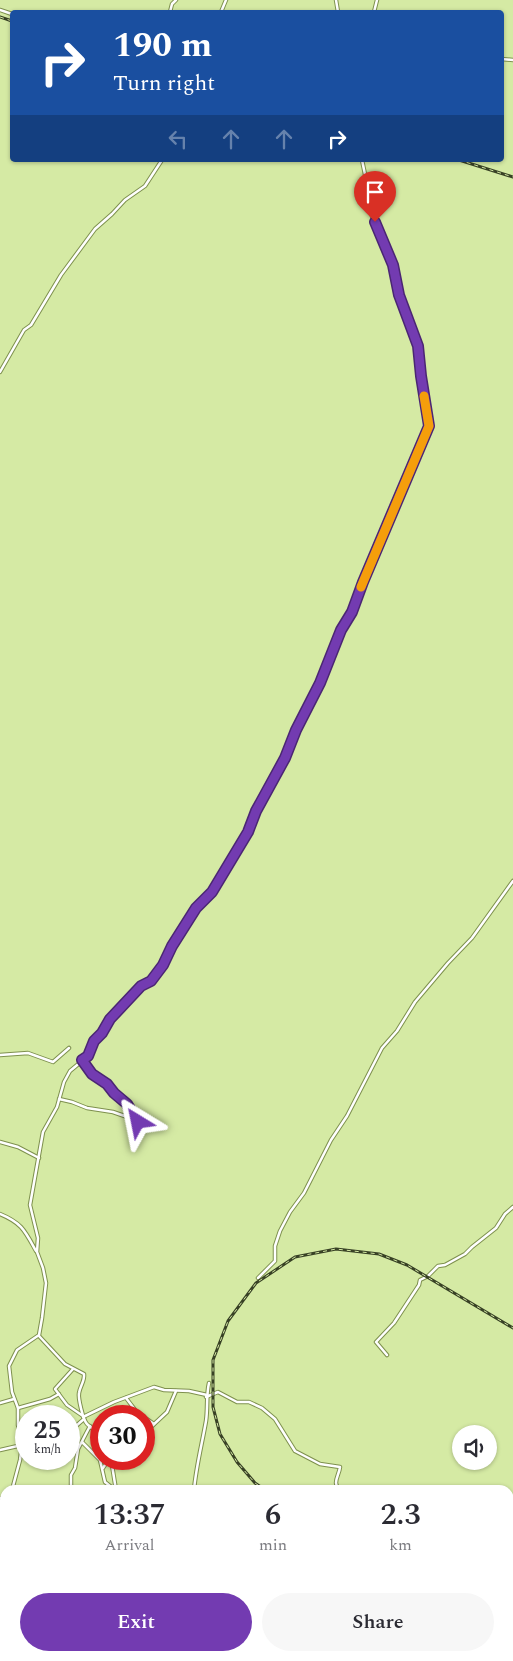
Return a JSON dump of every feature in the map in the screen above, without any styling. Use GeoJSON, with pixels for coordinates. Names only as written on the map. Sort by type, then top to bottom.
{"type":"FeatureCollection","features":[{"type":"Feature","properties":{"kind":"street"},"geometry":{"type":"LineString","coordinates":[[0,372],[24,330],[31,325],[61,275],[95,229],[124,202],[145,186],[161,162]]}},
{"type":"Feature","properties":{"kind":"street"},"geometry":{"type":"LineString","coordinates":[[37,1252],[38,1238],[30,1208],[43,1132],[55,1112],[67,1075],[88,1056],[94,1041],[102,1033],[110,1019],[141,986],[151,981],[163,965],[172,946],[196,908],[212,892],[248,832],[256,811],[285,758],[296,730],[320,683],[341,630],[352,612],[429,426],[418,346],[399,295],[393,265],[369,209],[362,162]]}},
{"type":"Feature","properties":{"kind":"street"},"geometry":{"type":"LineString","coordinates":[[258,1278],[275,1261],[275,1246],[280,1231],[290,1212],[304,1193],[331,1140],[347,1116],[382,1048],[397,1031],[415,1002],[452,958],[472,938],[513,881]]}},
{"type":"Feature","properties":{"kind":"street"},"geometry":{"type":"LineString","coordinates":[[0,1055],[24,1053],[53,1062],[69,1048]]}},
{"type":"Feature","properties":{"kind":"street"},"geometry":{"type":"LineString","coordinates":[[59,1099],[87,1108],[113,1112],[137,1121],[127,1104],[107,1084],[92,1074],[82,1060]]}},
{"type":"Feature","properties":{"kind":"street"},"geometry":{"type":"LineString","coordinates":[[0,1142],[18,1147],[39,1158]]}},
{"type":"Feature","properties":{"kind":"street"},"geometry":{"type":"LineString","coordinates":[[387,1355],[376,1342],[394,1323],[420,1280],[428,1276],[438,1266],[445,1265],[465,1254],[496,1228],[505,1214],[513,1207]]}},
{"type":"Feature","properties":{"kind":"street"},"geometry":{"type":"LineString","coordinates":[[1,1216],[21,1225],[28,1233],[43,1268],[46,1288],[42,1323],[38,1336],[20,1347],[10,1362],[9,1372],[17,1405]]}},
{"type":"Feature","properties":{"kind":"street"},"geometry":{"type":"LineString","coordinates":[[38,1336],[65,1364],[82,1371],[85,1376],[79,1395],[83,1417]]}},
{"type":"Feature","properties":{"kind":"street"},"geometry":{"type":"LineString","coordinates":[[71,1485],[72,1473],[75,1469],[78,1449],[90,1426],[83,1417],[67,1405],[56,1390],[56,1386],[73,1368]]}},
{"type":"Feature","properties":{"kind":"street"},"geometry":{"type":"LineString","coordinates":[[195,1485],[203,1440],[210,1383]]}},
{"type":"Feature","properties":{"kind":"street"},"geometry":{"type":"LineString","coordinates":[[80,1420],[100,1408],[154,1387],[164,1390],[189,1391],[207,1396],[218,1392],[237,1402],[249,1402],[265,1410],[275,1419],[296,1451],[320,1464],[340,1467],[335,1485]]}},
{"type":"Feature","properties":{"kind":"street"},"geometry":{"type":"LineString","coordinates":[[155,1423],[167,1412],[176,1391]]}},
{"type":"Feature","properties":{"kind":"street"},"geometry":{"type":"LineString","coordinates":[[28,1405],[59,1394]]}},
{"type":"Feature","properties":{"kind":"street"},"geometry":{"type":"LineString","coordinates":[[126,1398],[132,1405]]}},
{"type":"Feature","properties":{"kind":"street"},"geometry":{"type":"LineString","coordinates":[[0,1403],[14,1399]]}},
{"type":"Feature","properties":{"kind":"street"},"geometry":{"type":"LineString","coordinates":[[82,1442],[90,1450]]}},
{"type":"Feature","properties":{"kind":"street"},"geometry":{"type":"LineString","coordinates":[[0,1450],[15,1446]]}},
{"type":"Feature","properties":{"kind":"street"},"geometry":{"type":"LineString","coordinates":[[13,1485],[18,1470]]}},
{"type":"Feature","properties":{"kind":"street"},"geometry":{"type":"LineString","coordinates":[[102,1470],[105,1482],[109,1485]]}},
{"type":"Feature","properties":{"kind":"street"},"geometry":{"type":"LineString","coordinates":[[112,1470],[114,1485]]}},
{"type":"Feature","properties":{"kind":"railway"},"geometry":{"type":"LineString","coordinates":[[0,17],[10,20]]}},
{"type":"Feature","properties":{"kind":"railway"},"geometry":{"type":"LineString","coordinates":[[465,162],[513,177]]}},
{"type":"Feature","properties":{"kind":"railway"},"geometry":{"type":"LineString","coordinates":[[258,1485],[237,1462],[220,1434],[213,1407],[213,1360],[228,1321],[256,1283],[295,1257],[336,1249],[379,1254],[407,1265],[513,1328]]}},
{"type":"Feature","properties":{"kind":"slow traffic"},"geometry":{"type":"LineString","coordinates":[[361,587],[429,426],[424,396]]}},
{"type":"Feature","properties":{"kind":"route"},"geometry":{"type":"LineString","coordinates":[[138,1122],[127,1104],[107,1084],[92,1074],[82,1060],[88,1056],[94,1041],[102,1033],[110,1019],[114,1017],[125,1002],[141,986],[151,981],[163,965],[172,946],[196,908],[212,892],[248,832],[256,811],[285,758],[296,730],[320,683],[341,630],[352,612],[429,426],[418,346],[399,295],[393,265],[384,248],[375,222]]}}]}
